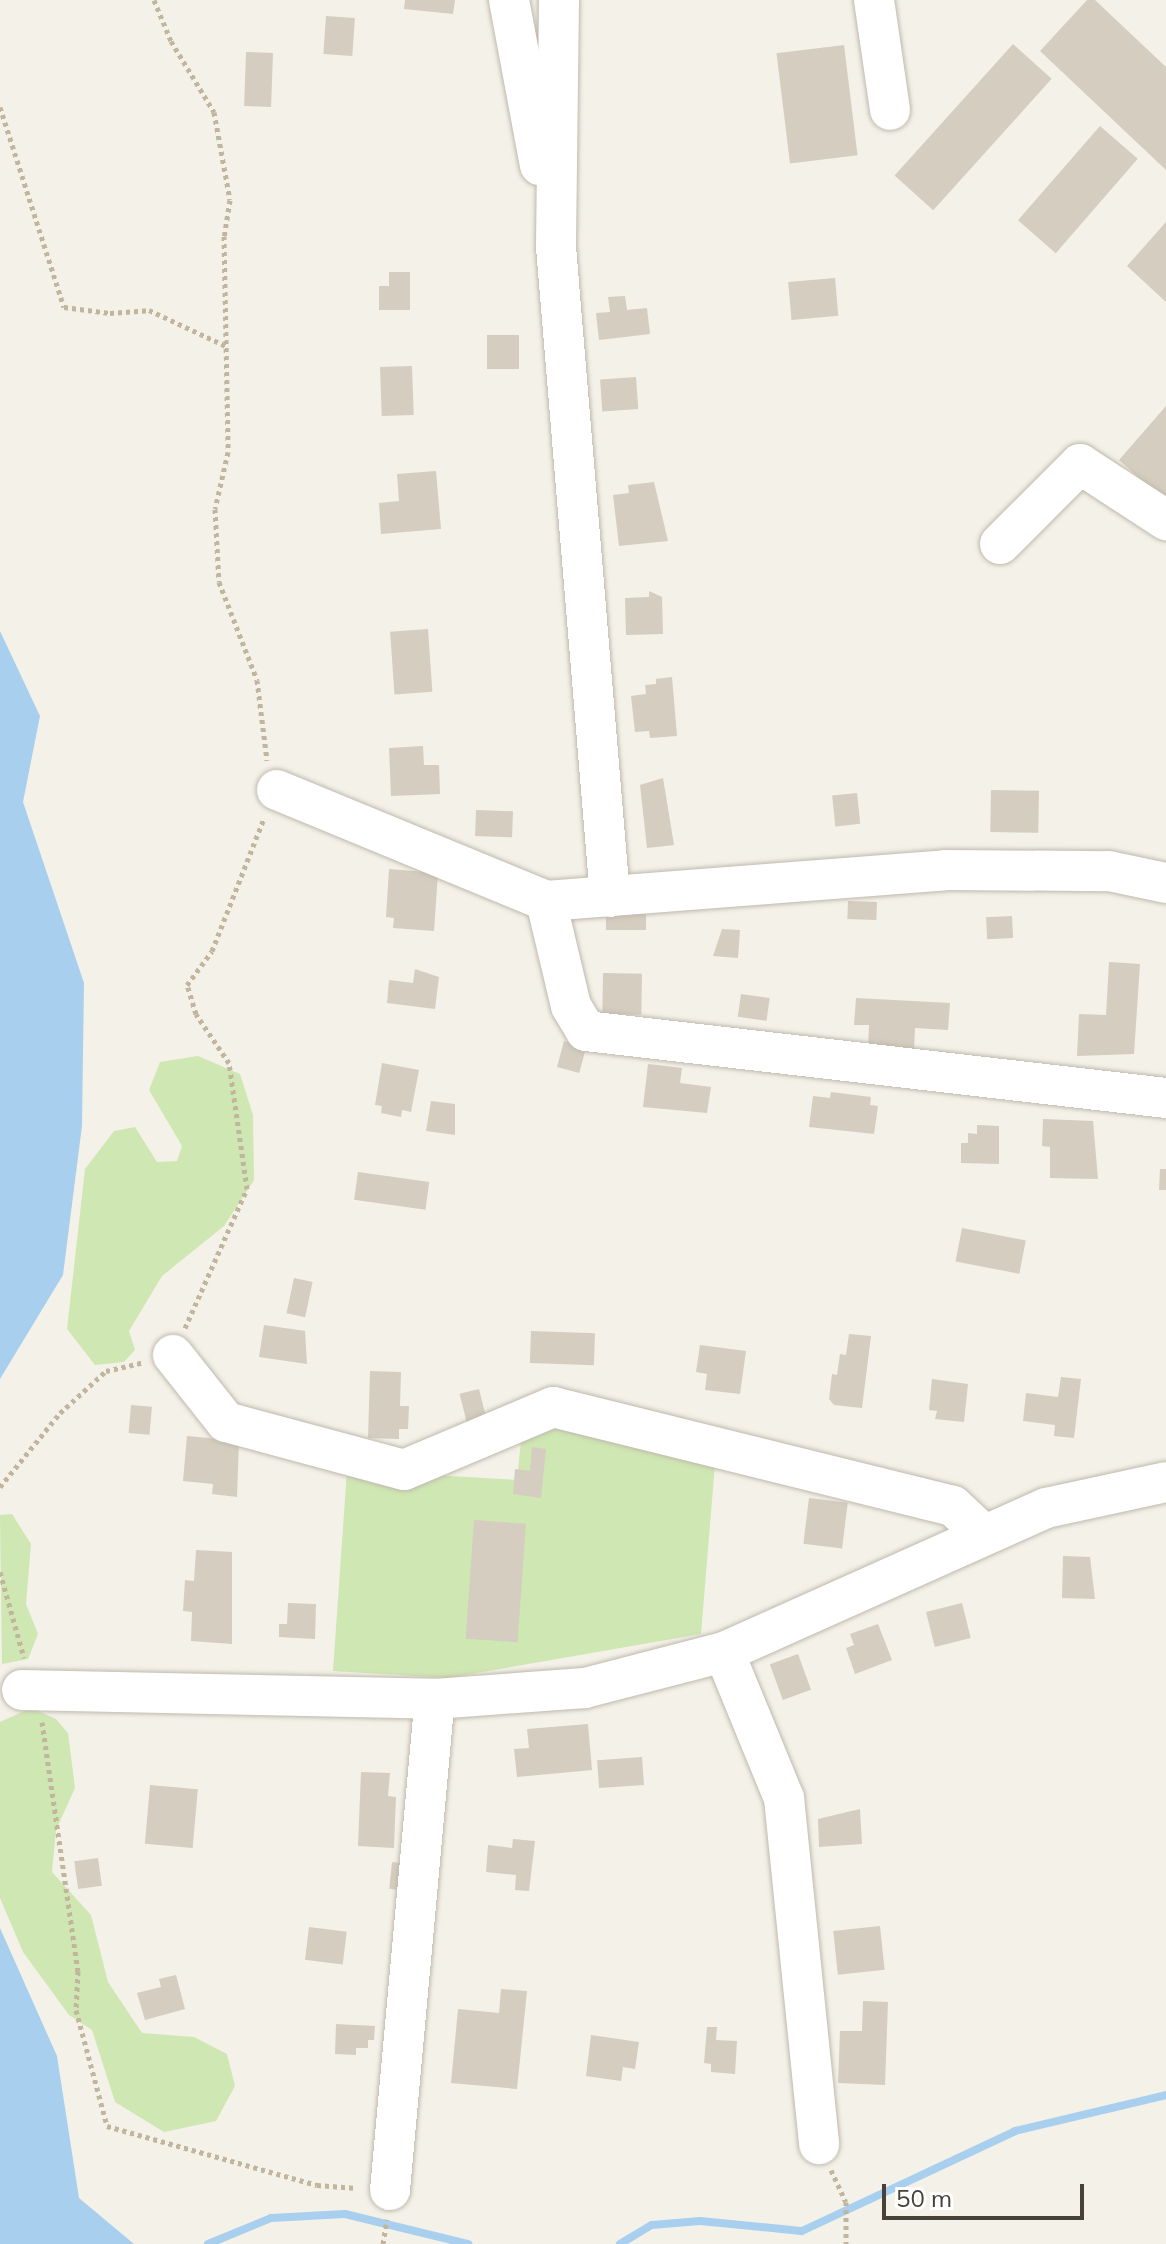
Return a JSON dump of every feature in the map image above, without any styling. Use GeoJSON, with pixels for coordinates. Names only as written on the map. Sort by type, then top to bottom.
{"type":"FeatureCollection","features":[{"type":"Feature","properties":{"kind":"street"},"geometry":{"type":"LineString","coordinates":[[509,0],[556,247]]}},
{"type":"Feature","properties":{"kind":"street"},"geometry":{"type":"LineString","coordinates":[[559,0],[556,247],[610,897]]}},
{"type":"Feature","properties":{"kind":"street"},"geometry":{"type":"LineString","coordinates":[[874,0],[890,110]]}},
{"type":"Feature","properties":{"kind":"street"},"geometry":{"type":"LineString","coordinates":[[1000,544],[1080,464],[1166,520]]}},
{"type":"Feature","properties":{"kind":"street"},"geometry":{"type":"LineString","coordinates":[[277,790],[546,901],[946,870],[1109,871],[1166,883]]}},
{"type":"Feature","properties":{"kind":"street"},"geometry":{"type":"LineString","coordinates":[[546,901],[571,1006],[586,1031],[1166,1098]]}},
{"type":"Feature","properties":{"kind":"street"},"geometry":{"type":"LineString","coordinates":[[173,1355],[226,1422],[404,1470],[553,1407],[953,1506],[983,1534]]}},
{"type":"Feature","properties":{"kind":"street"},"geometry":{"type":"LineString","coordinates":[[27,1690],[435,1699],[585,1688],[724,1652],[1046,1508],[1166,1482]]}},
{"type":"Feature","properties":{"kind":"street"},"geometry":{"type":"LineString","coordinates":[[724,1652],[784,1798],[819,2144]]}},
{"type":"Feature","properties":{"kind":"street"},"geometry":{"type":"LineString","coordinates":[[377,2190],[435,1699]]}},
{"type":"Feature","properties":{"kind":"path"},"geometry":{"type":"LineString","coordinates":[[0,1487],[60,1413],[106,1371],[173,1355],[247,1189],[229,1063],[196,1014],[187,985],[212,951],[277,790],[262,746],[257,680],[219,582],[215,509],[228,452],[224,236],[230,200],[214,112],[171,41],[154,0]]}},
{"type":"Feature","properties":{"kind":"path"},"geometry":{"type":"LineString","coordinates":[[0,107],[64,307],[110,313],[149,310],[226,346]]}},
{"type":"Feature","properties":{"kind":"path"},"geometry":{"type":"LineString","coordinates":[[0,1572],[27,1690],[45,1734],[78,1971],[76,2010],[107,2126],[317,2185],[377,2190]]}},
{"type":"Feature","properties":{"kind":"path"},"geometry":{"type":"LineString","coordinates":[[846,2202],[843,2226],[846,2244]]}},
{"type":"Feature","properties":{"kind":"path"},"geometry":{"type":"LineString","coordinates":[[383,2244],[384,2238],[390,2244]]}},
{"type":"Feature","properties":{"kind":"green space"},"geometry":{"type":"Polygon","coordinates":[[[198,1056],[240,1074],[253,1115],[254,1180],[224,1226],[162,1276],[129,1331],[135,1350],[124,1362],[95,1365],[67,1329],[85,1169],[114,1131],[135,1127],[157,1162],[177,1161],[182,1146],[149,1090],[160,1062],[198,1056]]]}},
{"type":"Feature","properties":{"kind":"green space"},"geometry":{"type":"Polygon","coordinates":[[[574,1411],[716,1452],[701,1634],[448,1678],[333,1671],[347,1470],[517,1480],[522,1431],[574,1411]]]}},
{"type":"Feature","properties":{"kind":"green space"},"geometry":{"type":"Polygon","coordinates":[[[12,1514],[31,1544],[26,1604],[38,1634],[28,1659],[2,1664],[0,1515],[12,1514]]]}},
{"type":"Feature","properties":{"kind":"green space"},"geometry":{"type":"Polygon","coordinates":[[[31,1708],[56,1719],[68,1733],[75,1788],[56,1830],[52,1872],[91,1915],[108,1982],[142,2033],[194,2037],[227,2054],[235,2086],[216,2121],[164,2132],[115,2102],[92,2030],[69,2015],[23,1952],[0,1898],[0,1722],[31,1708]]]}},
{"type":"Feature","properties":{"kind":"water"},"geometry":{"type":"Polygon","coordinates":[[[0,631],[40,716],[23,802],[84,983],[82,1126],[63,1275],[0,1379],[0,631]]]}},
{"type":"Feature","properties":{"kind":"water"},"geometry":{"type":"Polygon","coordinates":[[[0,1928],[57,2056],[79,2198],[134,2244],[0,2244],[0,1928]]]}},
{"type":"Feature","properties":{"kind":"building"},"geometry":{"type":"Polygon","coordinates":[[[405,0],[455,0],[453,14],[404,9],[405,0]]]}},
{"type":"Feature","properties":{"kind":"building"},"geometry":{"type":"Polygon","coordinates":[[[1087,0],[1095,0],[1166,67],[1166,170],[1040,51],[1087,0]]]}},
{"type":"Feature","properties":{"kind":"building"},"geometry":{"type":"Polygon","coordinates":[[[326,16],[355,18],[352,56],[323,54],[326,16]]]}},
{"type":"Feature","properties":{"kind":"building"},"geometry":{"type":"Polygon","coordinates":[[[1013,44],[1052,79],[933,210],[895,176],[1013,44]]]}},
{"type":"Feature","properties":{"kind":"building"},"geometry":{"type":"Polygon","coordinates":[[[844,45],[858,155],[790,163],[777,53],[844,45]]]}},
{"type":"Feature","properties":{"kind":"building"},"geometry":{"type":"Polygon","coordinates":[[[246,52],[273,53],[271,107],[244,106],[246,52]]]}},
{"type":"Feature","properties":{"kind":"building"},"geometry":{"type":"Polygon","coordinates":[[[1100,126],[1138,159],[1056,253],[1018,220],[1100,126]]]}},
{"type":"Feature","properties":{"kind":"building"},"geometry":{"type":"Polygon","coordinates":[[[1166,222],[1166,302],[1127,266],[1166,222]]]}},
{"type":"Feature","properties":{"kind":"building"},"geometry":{"type":"Polygon","coordinates":[[[389,272],[410,272],[410,310],[379,310],[379,286],[389,286],[389,272]]]}},
{"type":"Feature","properties":{"kind":"building"},"geometry":{"type":"Polygon","coordinates":[[[835,278],[838,316],[791,320],[788,282],[835,278]]]}},
{"type":"Feature","properties":{"kind":"building"},"geometry":{"type":"Polygon","coordinates":[[[625,296],[627,310],[647,308],[650,334],[599,340],[596,313],[610,312],[608,297],[625,296]]]}},
{"type":"Feature","properties":{"kind":"building"},"geometry":{"type":"Polygon","coordinates":[[[487,335],[519,335],[519,369],[487,369],[487,335]]]}},
{"type":"Feature","properties":{"kind":"building"},"geometry":{"type":"Polygon","coordinates":[[[412,366],[414,415],[382,416],[380,367],[412,366]]]}},
{"type":"Feature","properties":{"kind":"building"},"geometry":{"type":"Polygon","coordinates":[[[636,377],[638,409],[602,411],[600,380],[636,377]]]}},
{"type":"Feature","properties":{"kind":"building"},"geometry":{"type":"Polygon","coordinates":[[[1166,406],[1166,502],[1119,460],[1166,406]]]}},
{"type":"Feature","properties":{"kind":"building"},"geometry":{"type":"Polygon","coordinates":[[[436,471],[441,529],[381,534],[379,503],[399,501],[397,474],[436,471]]]}},
{"type":"Feature","properties":{"kind":"building"},"geometry":{"type":"Polygon","coordinates":[[[654,482],[668,541],[619,546],[613,495],[629,493],[628,485],[654,482]]]}},
{"type":"Feature","properties":{"kind":"building"},"geometry":{"type":"Polygon","coordinates":[[[649,591],[662,597],[663,634],[626,635],[625,598],[649,597],[649,591]]]}},
{"type":"Feature","properties":{"kind":"building"},"geometry":{"type":"Polygon","coordinates":[[[428,629],[432,692],[394,694],[390,632],[428,629]]]}},
{"type":"Feature","properties":{"kind":"building"},"geometry":{"type":"Polygon","coordinates":[[[672,677],[677,736],[650,738],[649,731],[635,732],[631,696],[646,694],[645,685],[656,684],[656,679],[672,677]]]}},
{"type":"Feature","properties":{"kind":"building"},"geometry":{"type":"Polygon","coordinates":[[[423,746],[424,765],[439,765],[440,794],[391,796],[389,748],[423,746]]]}},
{"type":"Feature","properties":{"kind":"building"},"geometry":{"type":"Polygon","coordinates":[[[663,778],[674,845],[647,848],[640,785],[663,778]]]}},
{"type":"Feature","properties":{"kind":"building"},"geometry":{"type":"Polygon","coordinates":[[[991,790],[1039,791],[1038,833],[990,832],[991,790]]]}},
{"type":"Feature","properties":{"kind":"building"},"geometry":{"type":"Polygon","coordinates":[[[857,793],[860,824],[835,826],[832,796],[857,793]]]}},
{"type":"Feature","properties":{"kind":"building"},"geometry":{"type":"Polygon","coordinates":[[[476,810],[513,811],[512,837],[475,836],[476,810]]]}},
{"type":"Feature","properties":{"kind":"building"},"geometry":{"type":"Polygon","coordinates":[[[389,869],[438,873],[434,931],[393,928],[394,918],[386,917],[389,869]]]}},
{"type":"Feature","properties":{"kind":"building"},"geometry":{"type":"Polygon","coordinates":[[[848,901],[877,902],[876,920],[847,919],[848,901]]]}},
{"type":"Feature","properties":{"kind":"building"},"geometry":{"type":"Polygon","coordinates":[[[606,904],[646,904],[646,930],[606,930],[606,904]]]}},
{"type":"Feature","properties":{"kind":"building"},"geometry":{"type":"Polygon","coordinates":[[[1012,916],[1013,938],[987,939],[986,917],[1012,916]]]}},
{"type":"Feature","properties":{"kind":"building"},"geometry":{"type":"Polygon","coordinates":[[[722,929],[740,930],[738,958],[713,956],[722,929]]]}},
{"type":"Feature","properties":{"kind":"building"},"geometry":{"type":"Polygon","coordinates":[[[1109,962],[1140,964],[1134,1054],[1077,1056],[1079,1014],[1106,1015],[1109,962]]]}},
{"type":"Feature","properties":{"kind":"building"},"geometry":{"type":"Polygon","coordinates":[[[415,969],[439,977],[435,1009],[387,1003],[389,980],[413,983],[415,969]]]}},
{"type":"Feature","properties":{"kind":"building"},"geometry":{"type":"Polygon","coordinates":[[[603,973],[642,974],[641,1015],[602,1014],[603,973]]]}},
{"type":"Feature","properties":{"kind":"building"},"geometry":{"type":"Polygon","coordinates":[[[741,994],[770,998],[767,1021],[738,1017],[741,994]]]}},
{"type":"Feature","properties":{"kind":"building"},"geometry":{"type":"Polygon","coordinates":[[[856,998],[950,1003],[948,1030],[915,1028],[914,1051],[868,1049],[869,1025],[854,1025],[856,998]]]}},
{"type":"Feature","properties":{"kind":"building"},"geometry":{"type":"Polygon","coordinates":[[[564,1041],[586,1047],[579,1073],[557,1067],[564,1041]]]}},
{"type":"Feature","properties":{"kind":"building"},"geometry":{"type":"Polygon","coordinates":[[[382,1063],[419,1070],[411,1112],[402,1110],[401,1117],[381,1113],[382,1106],[375,1105],[382,1063]]]}},
{"type":"Feature","properties":{"kind":"building"},"geometry":{"type":"Polygon","coordinates":[[[648,1064],[682,1068],[680,1083],[711,1087],[707,1113],[643,1107],[648,1064]]]}},
{"type":"Feature","properties":{"kind":"building"},"geometry":{"type":"Polygon","coordinates":[[[831,1092],[871,1097],[870,1105],[878,1106],[874,1134],[809,1127],[813,1096],[830,1098],[831,1092]]]}},
{"type":"Feature","properties":{"kind":"building"},"geometry":{"type":"Polygon","coordinates":[[[431,1101],[455,1104],[455,1135],[426,1131],[431,1101]]]}},
{"type":"Feature","properties":{"kind":"building"},"geometry":{"type":"Polygon","coordinates":[[[1043,1119],[1093,1121],[1098,1179],[1050,1178],[1050,1147],[1042,1146],[1043,1119]]]}},
{"type":"Feature","properties":{"kind":"building"},"geometry":{"type":"Polygon","coordinates":[[[977,1125],[999,1126],[999,1164],[961,1163],[961,1143],[968,1143],[968,1133],[977,1134],[977,1125]]]}},
{"type":"Feature","properties":{"kind":"building"},"geometry":{"type":"Polygon","coordinates":[[[1160,1169],[1166,1169],[1166,1190],[1159,1190],[1160,1169]]]}},
{"type":"Feature","properties":{"kind":"building"},"geometry":{"type":"Polygon","coordinates":[[[358,1172],[429,1182],[425,1210],[354,1200],[358,1172]]]}},
{"type":"Feature","properties":{"kind":"building"},"geometry":{"type":"Polygon","coordinates":[[[962,1228],[1026,1240],[1019,1274],[956,1261],[962,1228]]]}},
{"type":"Feature","properties":{"kind":"building"},"geometry":{"type":"Polygon","coordinates":[[[294,1278],[313,1282],[305,1317],[287,1313],[294,1278]]]}},
{"type":"Feature","properties":{"kind":"building"},"geometry":{"type":"Polygon","coordinates":[[[264,1325],[305,1331],[307,1364],[259,1357],[264,1325]]]}},
{"type":"Feature","properties":{"kind":"building"},"geometry":{"type":"Polygon","coordinates":[[[531,1331],[595,1333],[594,1365],[530,1363],[531,1331]]]}},
{"type":"Feature","properties":{"kind":"building"},"geometry":{"type":"Polygon","coordinates":[[[849,1334],[871,1336],[862,1408],[834,1405],[829,1399],[832,1374],[837,1375],[840,1354],[846,1355],[849,1334]]]}},
{"type":"Feature","properties":{"kind":"building"},"geometry":{"type":"Polygon","coordinates":[[[700,1345],[746,1351],[740,1394],[705,1390],[707,1374],[696,1372],[700,1345]]]}},
{"type":"Feature","properties":{"kind":"building"},"geometry":{"type":"Polygon","coordinates":[[[370,1371],[401,1372],[400,1406],[409,1406],[408,1429],[399,1429],[399,1439],[368,1438],[370,1371]]]}},
{"type":"Feature","properties":{"kind":"building"},"geometry":{"type":"Polygon","coordinates":[[[1061,1377],[1081,1379],[1074,1438],[1054,1436],[1055,1425],[1023,1421],[1026,1393],[1058,1397],[1061,1377]]]}},
{"type":"Feature","properties":{"kind":"building"},"geometry":{"type":"Polygon","coordinates":[[[932,1379],[968,1384],[964,1422],[935,1419],[937,1411],[929,1410],[932,1379]]]}},
{"type":"Feature","properties":{"kind":"building"},"geometry":{"type":"Polygon","coordinates":[[[479,1389],[487,1420],[467,1425],[460,1394],[479,1389]]]}},
{"type":"Feature","properties":{"kind":"building"},"geometry":{"type":"Polygon","coordinates":[[[131,1405],[152,1407],[149,1435],[129,1433],[131,1405]]]}},
{"type":"Feature","properties":{"kind":"building"},"geometry":{"type":"Polygon","coordinates":[[[187,1436],[239,1441],[237,1497],[212,1494],[213,1484],[183,1481],[187,1436]]]}},
{"type":"Feature","properties":{"kind":"building"},"geometry":{"type":"Polygon","coordinates":[[[532,1447],[546,1449],[541,1498],[513,1494],[515,1469],[530,1471],[532,1447]]]}},
{"type":"Feature","properties":{"kind":"building"},"geometry":{"type":"Polygon","coordinates":[[[809,1498],[848,1503],[842,1548],[803,1544],[809,1498]]]}},
{"type":"Feature","properties":{"kind":"building"},"geometry":{"type":"Polygon","coordinates":[[[474,1520],[526,1524],[518,1642],[466,1639],[474,1520]]]}},
{"type":"Feature","properties":{"kind":"building"},"geometry":{"type":"Polygon","coordinates":[[[196,1550],[232,1552],[232,1644],[191,1641],[192,1612],[183,1611],[185,1580],[194,1581],[196,1550]]]}},
{"type":"Feature","properties":{"kind":"building"},"geometry":{"type":"Polygon","coordinates":[[[1063,1556],[1090,1557],[1095,1599],[1062,1598],[1063,1556]]]}},
{"type":"Feature","properties":{"kind":"building"},"geometry":{"type":"Polygon","coordinates":[[[288,1603],[316,1604],[315,1639],[279,1637],[279,1624],[287,1624],[288,1603]]]}},
{"type":"Feature","properties":{"kind":"building"},"geometry":{"type":"Polygon","coordinates":[[[962,1603],[971,1638],[935,1647],[926,1612],[962,1603]]]}},
{"type":"Feature","properties":{"kind":"building"},"geometry":{"type":"Polygon","coordinates":[[[878,1624],[892,1660],[855,1674],[846,1648],[854,1645],[850,1634],[878,1624]]]}},
{"type":"Feature","properties":{"kind":"building"},"geometry":{"type":"Polygon","coordinates":[[[798,1654],[811,1690],[783,1700],[770,1664],[798,1654]]]}},
{"type":"Feature","properties":{"kind":"building"},"geometry":{"type":"Polygon","coordinates":[[[588,1724],[592,1770],[517,1777],[514,1749],[529,1748],[527,1729],[588,1724]]]}},
{"type":"Feature","properties":{"kind":"building"},"geometry":{"type":"Polygon","coordinates":[[[642,1757],[644,1785],[599,1788],[597,1760],[642,1757]]]}},
{"type":"Feature","properties":{"kind":"building"},"geometry":{"type":"Polygon","coordinates":[[[361,1772],[390,1773],[388,1796],[396,1797],[394,1848],[358,1846],[361,1772]]]}},
{"type":"Feature","properties":{"kind":"building"},"geometry":{"type":"Polygon","coordinates":[[[150,1785],[198,1789],[193,1848],[145,1844],[150,1785]]]}},
{"type":"Feature","properties":{"kind":"building"},"geometry":{"type":"Polygon","coordinates":[[[860,1809],[862,1844],[819,1847],[818,1819],[860,1809]]]}},
{"type":"Feature","properties":{"kind":"building"},"geometry":{"type":"Polygon","coordinates":[[[513,1839],[535,1841],[529,1891],[515,1890],[516,1875],[486,1872],[488,1845],[512,1848],[513,1839]]]}},
{"type":"Feature","properties":{"kind":"building"},"geometry":{"type":"Polygon","coordinates":[[[98,1858],[102,1886],[78,1889],[74,1861],[98,1858]]]}},
{"type":"Feature","properties":{"kind":"building"},"geometry":{"type":"Polygon","coordinates":[[[392,1862],[410,1864],[407,1891],[389,1889],[392,1862]]]}},
{"type":"Feature","properties":{"kind":"building"},"geometry":{"type":"Polygon","coordinates":[[[880,1926],[885,1970],[838,1975],[833,1931],[880,1926]]]}},
{"type":"Feature","properties":{"kind":"building"},"geometry":{"type":"Polygon","coordinates":[[[309,1927],[347,1932],[343,1964],[305,1960],[309,1927]]]}},
{"type":"Feature","properties":{"kind":"building"},"geometry":{"type":"Polygon","coordinates":[[[176,1975],[185,2009],[145,2020],[137,1993],[161,1987],[159,1979],[176,1975]]]}},
{"type":"Feature","properties":{"kind":"building"},"geometry":{"type":"Polygon","coordinates":[[[501,1989],[527,1991],[517,2089],[451,2083],[458,2009],[499,2013],[501,1989]]]}},
{"type":"Feature","properties":{"kind":"building"},"geometry":{"type":"Polygon","coordinates":[[[863,2001],[888,2002],[885,2085],[838,2083],[840,2031],[862,2031],[863,2001]]]}},
{"type":"Feature","properties":{"kind":"building"},"geometry":{"type":"Polygon","coordinates":[[[336,2024],[375,2026],[374,2040],[368,2040],[368,2048],[356,2048],[356,2055],[335,2054],[336,2024]]]}},
{"type":"Feature","properties":{"kind":"building"},"geometry":{"type":"Polygon","coordinates":[[[707,2027],[717,2027],[716,2040],[737,2041],[735,2074],[711,2072],[711,2064],[704,2063],[707,2027]]]}},
{"type":"Feature","properties":{"kind":"building"},"geometry":{"type":"Polygon","coordinates":[[[591,2035],[639,2042],[635,2069],[623,2067],[621,2081],[586,2076],[591,2035]]]}},
{"type":"Feature","properties":{"kind":"waterway"},"geometry":{"type":"LineString","coordinates":[[620,2244],[652,2225],[700,2221],[802,2231],[1015,2131],[1166,2095]]}},
{"type":"Feature","properties":{"kind":"waterway"},"geometry":{"type":"LineString","coordinates":[[208,2244],[271,2218],[345,2214],[468,2244]]}}]}
